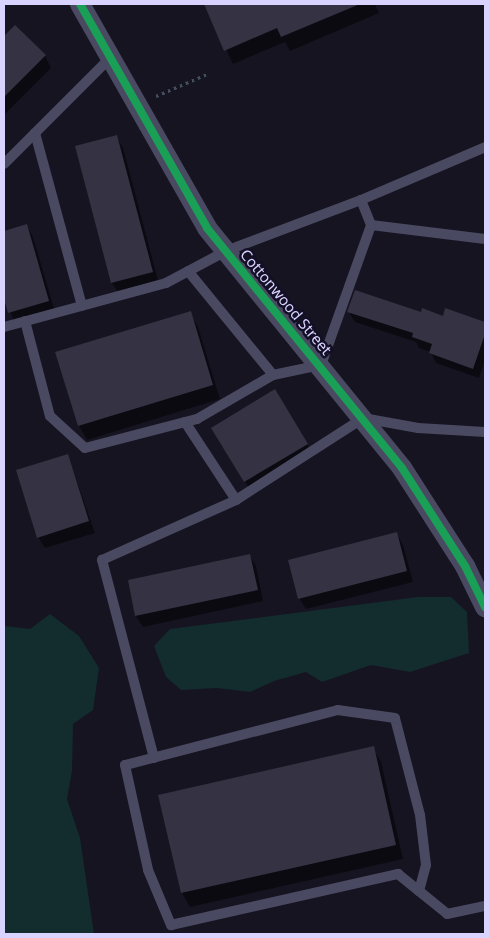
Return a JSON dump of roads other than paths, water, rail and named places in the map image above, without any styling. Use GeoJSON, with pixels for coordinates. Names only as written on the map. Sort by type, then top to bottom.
{"type":"FeatureCollection","features":[{"type":"Feature","properties":{"kind":"street","name":"Cottonwood Street"},"geometry":{"type":"LineString","coordinates":[[80,4],[207,228],[321,365],[402,468],[465,566],[485,607]]}},
{"type":"Feature","properties":{"kind":"lane"},"geometry":{"type":"LineString","coordinates":[[4,164],[111,58]]}},
{"type":"Feature","properties":{"kind":"lane"},"geometry":{"type":"LineString","coordinates":[[35,132],[82,306]]}},
{"type":"Feature","properties":{"kind":"lane"},"geometry":{"type":"LineString","coordinates":[[4,327],[166,283],[226,251],[361,200],[485,147]]}},
{"type":"Feature","properties":{"kind":"lane"},"geometry":{"type":"LineString","coordinates":[[25,321],[50,416],[85,448],[197,419],[273,375],[321,365],[371,226],[361,200]]}},
{"type":"Feature","properties":{"kind":"lane"},"geometry":{"type":"LineString","coordinates":[[371,226],[485,239]]}},
{"type":"Feature","properties":{"kind":"lane"},"geometry":{"type":"LineString","coordinates":[[188,271],[273,375]]}},
{"type":"Feature","properties":{"kind":"lane"},"geometry":{"type":"LineString","coordinates":[[154,758],[102,560],[236,500],[363,418],[418,428],[485,432]]}},
{"type":"Feature","properties":{"kind":"lane"},"geometry":{"type":"LineString","coordinates":[[185,422],[236,500]]}},
{"type":"Feature","properties":{"kind":"lane"},"geometry":{"type":"LineString","coordinates":[[419,891],[426,865],[420,815],[396,718],[338,710],[125,765],[148,870],[171,924],[398,874],[447,914],[485,906]]}}]}
